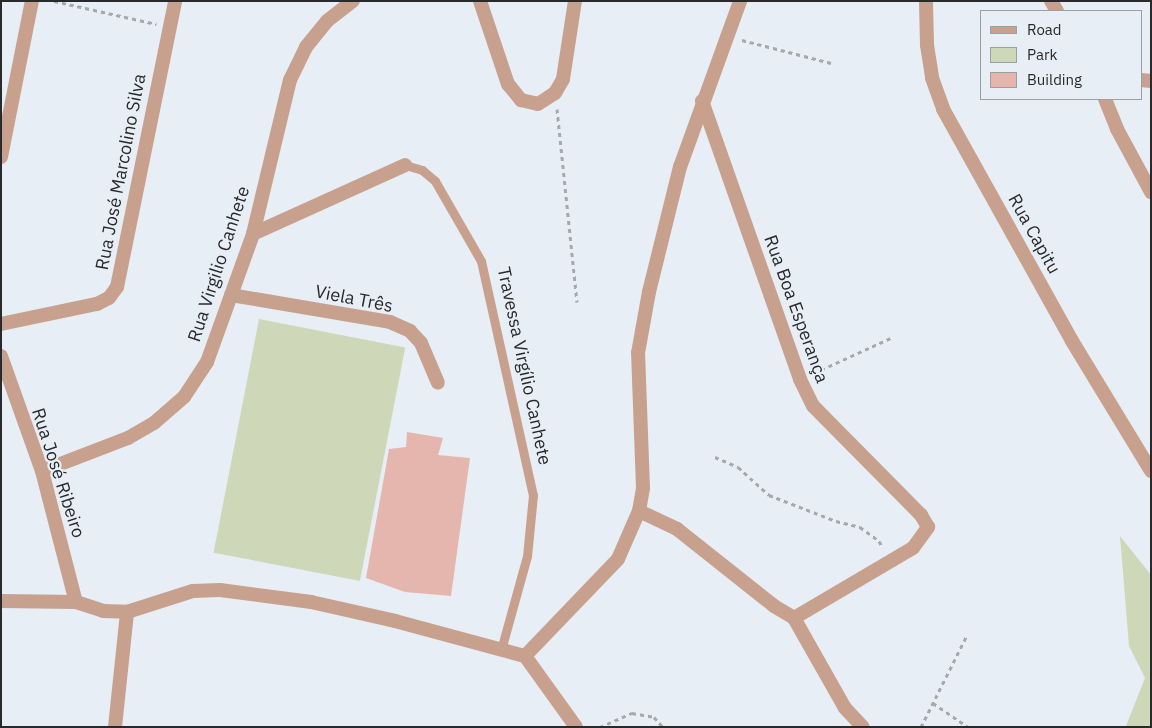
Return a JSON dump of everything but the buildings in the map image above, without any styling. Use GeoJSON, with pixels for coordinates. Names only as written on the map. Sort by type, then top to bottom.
{"type":"FeatureCollection","features":[{"type":"Feature","properties":{"kind":"street"},"geometry":{"type":"LineString","coordinates":[[1,157],[32,1]]}},
{"type":"Feature","properties":{"kind":"street","name":"Rua José Marcolino Silva"},"geometry":{"type":"LineString","coordinates":[[1,324],[97,304],[109,298],[117,287],[175,1]]}},
{"type":"Feature","properties":{"kind":"street","name":"Rua Virgilio Canhete"},"geometry":{"type":"LineString","coordinates":[[42,470],[128,438],[154,423],[184,397],[207,362],[252,234],[290,80],[306,47],[327,21],[353,1]]}},
{"type":"Feature","properties":{"kind":"street"},"geometry":{"type":"LineString","coordinates":[[480,1],[503,72],[514,94],[521,100],[538,104],[556,93],[567,65],[575,1]]}},
{"type":"Feature","properties":{"kind":"street"},"geometry":{"type":"LineString","coordinates":[[525,656],[618,559],[639,511],[643,488],[638,354],[664,223],[702,102],[740,1]]}},
{"type":"Feature","properties":{"kind":"street","name":"Rua Capitu"},"geometry":{"type":"LineString","coordinates":[[926,1],[927,45],[932,78],[943,109],[1072,341],[1151,471]]}},
{"type":"Feature","properties":{"kind":"street"},"geometry":{"type":"LineString","coordinates":[[1105,100],[1117,129],[1151,192]]}},
{"type":"Feature","properties":{"kind":"street","name":"Rua Boa Esperança"},"geometry":{"type":"LineString","coordinates":[[702,102],[800,379],[813,406],[928,526],[922,540],[891,562],[794,618]]}},
{"type":"Feature","properties":{"kind":"street","name":"Travessa Virgílio Canhete"},"geometry":{"type":"LineString","coordinates":[[252,234],[405,165]]}},
{"type":"Feature","properties":{"kind":"street","name":"Viela Três"},"geometry":{"type":"LineString","coordinates":[[231,295],[390,322],[410,331],[421,343],[438,383]]}},
{"type":"Feature","properties":{"kind":"street","name":"Rua José Ribeiro"},"geometry":{"type":"LineString","coordinates":[[1,356],[6,391],[42,470],[76,602]]}},
{"type":"Feature","properties":{"kind":"street"},"geometry":{"type":"LineString","coordinates":[[639,511],[676,529],[774,606],[794,618],[836,694],[863,727]]}},
{"type":"Feature","properties":{"kind":"street"},"geometry":{"type":"LineString","coordinates":[[1,601],[76,602],[102,611],[127,612],[193,591],[220,590],[311,602],[525,656],[576,727]]}},
{"type":"Feature","properties":{"kind":"street"},"geometry":{"type":"LineString","coordinates":[[115,727],[127,612]]}},
{"type":"Feature","properties":{"kind":"lane","name":"Travessa Virgílio Canhete"},"geometry":{"type":"LineString","coordinates":[[405,165],[422,170],[435,181],[481,261],[533,495],[527,556],[501,650]]}},
{"type":"Feature","properties":{"kind":"path"},"geometry":{"type":"LineString","coordinates":[[54,1],[170,27]]}},
{"type":"Feature","properties":{"kind":"path"},"geometry":{"type":"LineString","coordinates":[[727,37],[831,62]]}},
{"type":"Feature","properties":{"kind":"path"},"geometry":{"type":"LineString","coordinates":[[556,93],[577,302]]}},
{"type":"Feature","properties":{"kind":"path"},"geometry":{"type":"LineString","coordinates":[[800,379],[893,337]]}},
{"type":"Feature","properties":{"kind":"path"},"geometry":{"type":"LineString","coordinates":[[715,457],[738,468],[769,495],[836,522],[860,527],[879,541],[891,562]]}},
{"type":"Feature","properties":{"kind":"path"},"geometry":{"type":"LineString","coordinates":[[920,727],[967,635]]}},
{"type":"Feature","properties":{"kind":"path"},"geometry":{"type":"LineString","coordinates":[[933,703],[968,727]]}},
{"type":"Feature","properties":{"kind":"path"},"geometry":{"type":"LineString","coordinates":[[600,727],[632,713],[654,717],[663,727]]}},
{"type":"Feature","properties":{"kind":"green space"},"geometry":{"type":"Polygon","coordinates":[[[259,319],[405,347],[360,581],[214,553],[259,319]]]}},
{"type":"Feature","properties":{"kind":"green space"},"geometry":{"type":"Polygon","coordinates":[[[1120,536],[1151,575],[1151,727],[1126,726],[1145,678],[1129,646],[1120,536]]]}}]}
